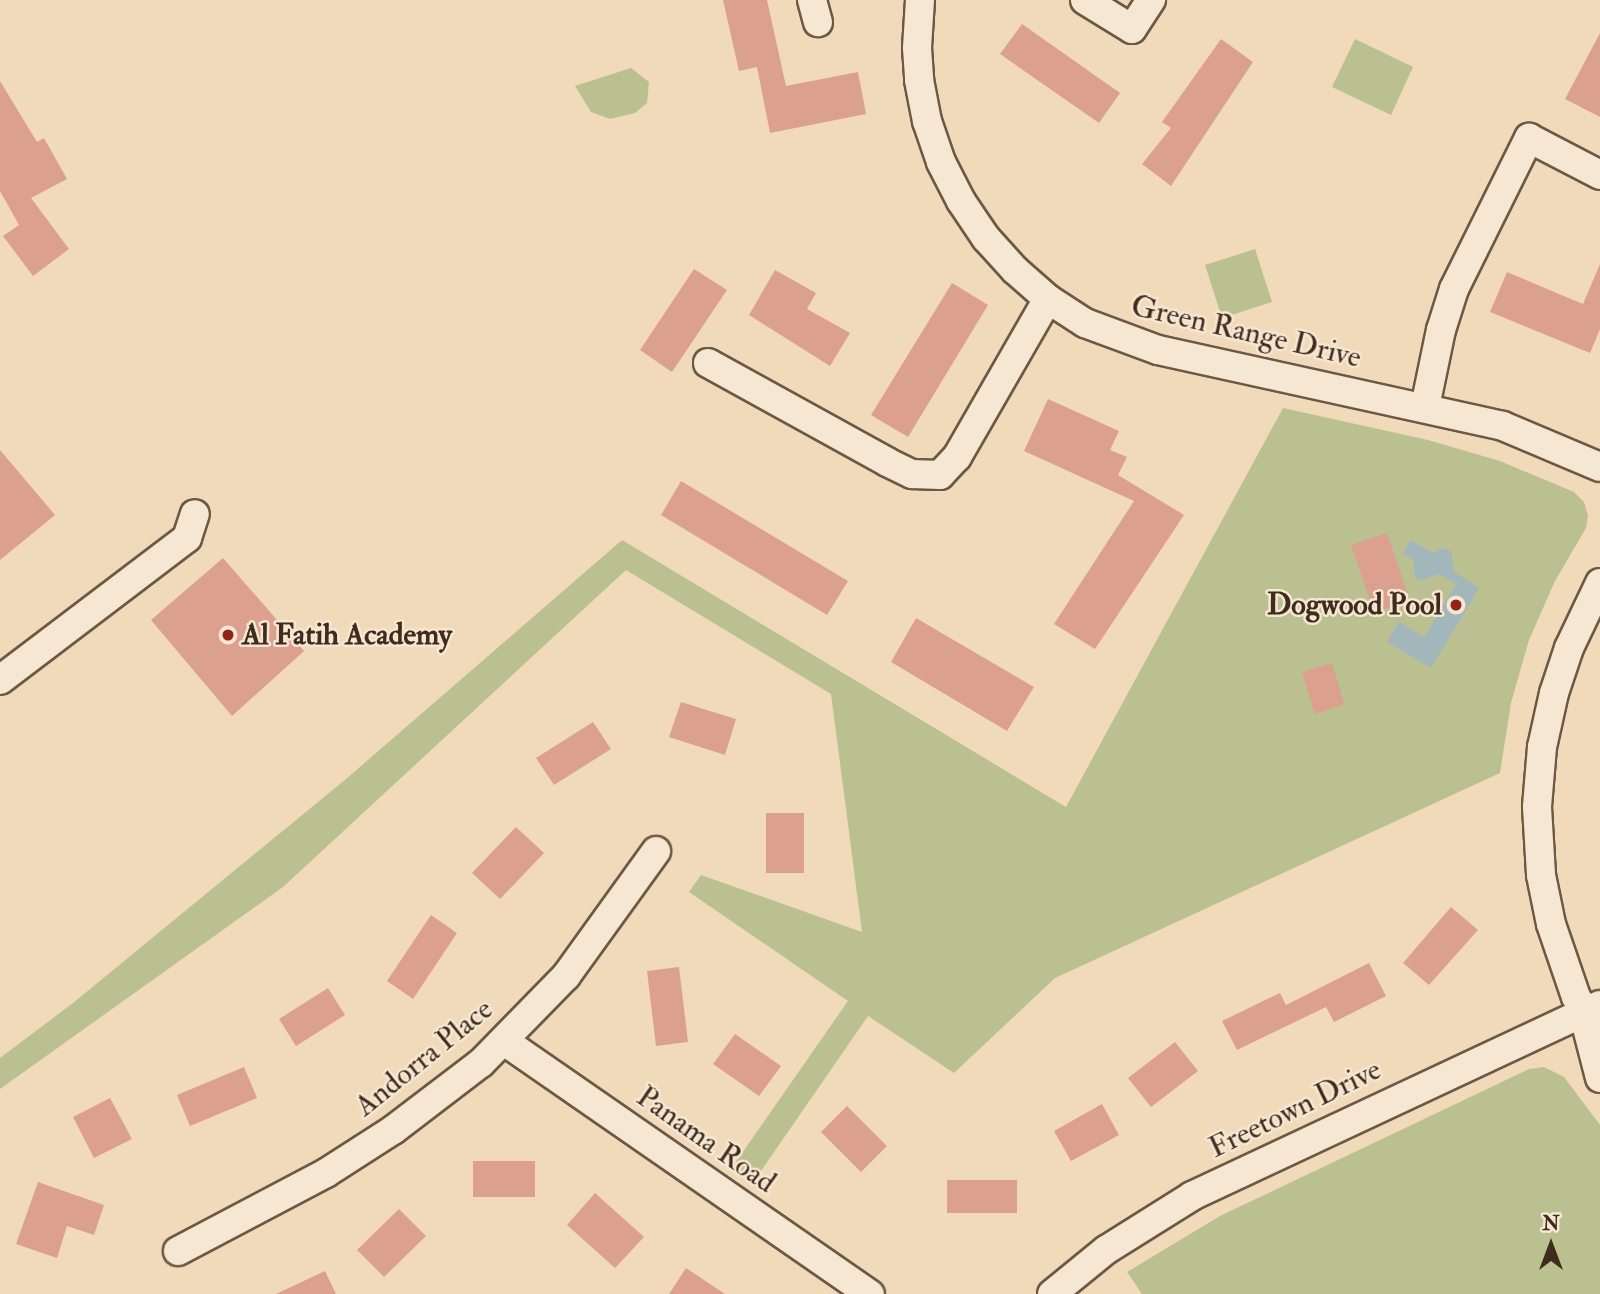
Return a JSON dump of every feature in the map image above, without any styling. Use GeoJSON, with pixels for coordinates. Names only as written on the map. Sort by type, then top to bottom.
{"type":"FeatureCollection","features":[{"type":"Feature","properties":{"kind":"street","name":"Green Range Drive"},"geometry":{"type":"LineString","coordinates":[[920,0],[917,48],[919,79],[927,121],[941,162],[961,201],[986,238],[1015,270],[1048,299],[1094,327],[1158,350],[1425,407],[1526,434],[1600,467]]}},
{"type":"Feature","properties":{"kind":"street"},"geometry":{"type":"LineString","coordinates":[[1085,0],[1132,29],[1151,0]]}},
{"type":"Feature","properties":{"kind":"street"},"geometry":{"type":"LineString","coordinates":[[1425,407],[1441,330],[1454,289],[1529,138],[1600,175]]}},
{"type":"Feature","properties":{"kind":"street"},"geometry":{"type":"LineString","coordinates":[[708,363],[887,462],[912,474],[940,475],[957,457],[1048,299]]}},
{"type":"Feature","properties":{"kind":"street"},"geometry":{"type":"LineString","coordinates":[[0,680],[187,538],[195,514]]}},
{"type":"Feature","properties":{"kind":"street"},"geometry":{"type":"LineString","coordinates":[[1600,583],[1569,648],[1554,693],[1542,747],[1538,799],[1539,857],[1545,899],[1559,952],[1592,1009],[1600,1037]]}},
{"type":"Feature","properties":{"kind":"street","name":"Andorra Place"},"geometry":{"type":"LineString","coordinates":[[178,1251],[326,1172],[437,1099],[504,1041],[566,976],[656,851]]}},
{"type":"Feature","properties":{"kind":"street"},"geometry":{"type":"LineString","coordinates":[[1592,1009],[1600,1078]]}},
{"type":"Feature","properties":{"kind":"street","name":"Freetown Drive"},"geometry":{"type":"LineString","coordinates":[[1052,1294],[1106,1250],[1192,1196],[1364,1113],[1592,1009]]}},
{"type":"Feature","properties":{"kind":"street","name":"Panama Road"},"geometry":{"type":"LineString","coordinates":[[504,1041],[870,1294]]}},
{"type":"Feature","properties":{"kind":"green space"},"geometry":{"type":"Polygon","coordinates":[[[1355,39],[1413,67],[1391,115],[1332,87],[1355,39]]]}},
{"type":"Feature","properties":{"kind":"green space"},"geometry":{"type":"Polygon","coordinates":[[[631,68],[649,82],[647,103],[635,113],[610,119],[591,112],[575,86],[631,68]]]}},
{"type":"Feature","properties":{"kind":"green space"},"geometry":{"type":"Polygon","coordinates":[[[1255,249],[1272,302],[1222,318],[1205,265],[1255,249]]]}},
{"type":"Feature","properties":{"kind":"green space"},"geometry":{"type":"Polygon","coordinates":[[[1283,408],[1428,440],[1500,461],[1574,492],[1584,502],[1588,516],[1586,528],[1555,581],[1529,640],[1511,703],[1500,773],[1055,978],[954,1073],[868,1016],[754,1181],[733,1166],[848,1001],[689,892],[701,875],[862,932],[831,694],[626,570],[283,887],[0,1089],[0,1058],[73,1003],[346,779],[622,540],[1066,807],[1283,408]]]}},
{"type":"Feature","properties":{"kind":"green space"},"geometry":{"type":"Polygon","coordinates":[[[1544,1067],[1564,1077],[1600,1125],[1600,1294],[1142,1294],[1127,1272],[1220,1216],[1529,1069],[1544,1067]]]}},
{"type":"Feature","properties":{"kind":"water","name":"Dogwood Pool"},"geometry":{"type":"Polygon","coordinates":[[[1410,540],[1433,553],[1443,548],[1451,551],[1454,572],[1479,588],[1431,668],[1387,642],[1399,622],[1424,637],[1456,584],[1439,574],[1423,580],[1415,578],[1413,559],[1403,554],[1410,540]]]}},
{"type":"Feature","properties":{"kind":"building"},"geometry":{"type":"Polygon","coordinates":[[[723,0],[767,0],[786,86],[858,72],[866,114],[770,133],[757,67],[739,71],[723,0]]]}},
{"type":"Feature","properties":{"kind":"building"},"geometry":{"type":"Polygon","coordinates":[[[1022,24],[1120,93],[1099,123],[1000,54],[1022,24]]]}},
{"type":"Feature","properties":{"kind":"building"},"geometry":{"type":"Polygon","coordinates":[[[1600,33],[1600,117],[1565,99],[1600,33]]]}},
{"type":"Feature","properties":{"kind":"building"},"geometry":{"type":"Polygon","coordinates":[[[1221,39],[1253,62],[1171,186],[1142,164],[1171,128],[1162,122],[1221,39]]]}},
{"type":"Feature","properties":{"kind":"building"},"geometry":{"type":"Polygon","coordinates":[[[0,81],[37,142],[44,138],[67,179],[31,198],[69,249],[33,276],[3,236],[19,225],[0,191],[0,81]]]}},
{"type":"Feature","properties":{"kind":"building"},"geometry":{"type":"Polygon","coordinates":[[[1600,264],[1600,329],[1590,353],[1490,312],[1507,272],[1583,304],[1600,264]]]}},
{"type":"Feature","properties":{"kind":"building"},"geometry":{"type":"Polygon","coordinates":[[[694,269],[727,290],[672,372],[640,350],[694,269]]]}},
{"type":"Feature","properties":{"kind":"building"},"geometry":{"type":"Polygon","coordinates":[[[775,270],[816,293],[807,309],[850,333],[830,366],[749,315],[775,270]]]}},
{"type":"Feature","properties":{"kind":"building"},"geometry":{"type":"Polygon","coordinates":[[[952,283],[988,305],[908,437],[871,415],[952,283]]]}},
{"type":"Feature","properties":{"kind":"building"},"geometry":{"type":"Polygon","coordinates":[[[1048,399],[1119,431],[1110,450],[1127,457],[1118,475],[1184,515],[1095,649],[1054,624],[1134,501],[1024,451],[1048,399]]]}},
{"type":"Feature","properties":{"kind":"building"},"geometry":{"type":"Polygon","coordinates":[[[0,450],[55,515],[0,560],[0,450]]]}},
{"type":"Feature","properties":{"kind":"building"},"geometry":{"type":"Polygon","coordinates":[[[681,481],[848,581],[827,615],[661,515],[681,481]]]}},
{"type":"Feature","properties":{"kind":"building"},"geometry":{"type":"Polygon","coordinates":[[[1387,533],[1410,600],[1374,612],[1351,545],[1387,533]]]}},
{"type":"Feature","properties":{"kind":"building","name":"Al Fatih Academy"},"geometry":{"type":"Polygon","coordinates":[[[223,558],[304,651],[232,716],[151,620],[223,558]]]}},
{"type":"Feature","properties":{"kind":"building"},"geometry":{"type":"Polygon","coordinates":[[[916,618],[1034,687],[1007,731],[891,662],[916,618]]]}},
{"type":"Feature","properties":{"kind":"building"},"geometry":{"type":"Polygon","coordinates":[[[1332,663],[1344,704],[1315,714],[1302,672],[1332,663]]]}},
{"type":"Feature","properties":{"kind":"building"},"geometry":{"type":"Polygon","coordinates":[[[681,702],[736,719],[725,755],[669,737],[681,702]]]}},
{"type":"Feature","properties":{"kind":"building"},"geometry":{"type":"Polygon","coordinates":[[[593,722],[611,749],[554,785],[536,758],[593,722]]]}},
{"type":"Feature","properties":{"kind":"building"},"geometry":{"type":"Polygon","coordinates":[[[766,813],[804,813],[804,873],[766,873],[766,813]]]}},
{"type":"Feature","properties":{"kind":"building"},"geometry":{"type":"Polygon","coordinates":[[[516,827],[544,853],[500,899],[472,873],[516,827]]]}},
{"type":"Feature","properties":{"kind":"building"},"geometry":{"type":"Polygon","coordinates":[[[1451,907],[1478,930],[1429,985],[1403,963],[1451,907]]]}},
{"type":"Feature","properties":{"kind":"building"},"geometry":{"type":"Polygon","coordinates":[[[431,915],[457,933],[413,999],[387,981],[431,915]]]}},
{"type":"Feature","properties":{"kind":"building"},"geometry":{"type":"Polygon","coordinates":[[[1369,963],[1386,996],[1334,1022],[1326,1007],[1237,1050],[1222,1021],[1280,993],[1286,1005],[1369,963]]]}},
{"type":"Feature","properties":{"kind":"building"},"geometry":{"type":"Polygon","coordinates":[[[679,967],[688,1042],[656,1046],[647,971],[679,967]]]}},
{"type":"Feature","properties":{"kind":"building"},"geometry":{"type":"Polygon","coordinates":[[[328,988],[345,1015],[296,1046],[279,1019],[328,988]]]}},
{"type":"Feature","properties":{"kind":"building"},"geometry":{"type":"Polygon","coordinates":[[[735,1034],[781,1066],[759,1096],[713,1064],[735,1034]]]}},
{"type":"Feature","properties":{"kind":"building"},"geometry":{"type":"Polygon","coordinates":[[[1175,1042],[1198,1071],[1151,1107],[1128,1078],[1175,1042]]]}},
{"type":"Feature","properties":{"kind":"building"},"geometry":{"type":"Polygon","coordinates":[[[244,1067],[257,1098],[190,1126],[177,1095],[244,1067]]]}},
{"type":"Feature","properties":{"kind":"building"},"geometry":{"type":"Polygon","coordinates":[[[110,1098],[132,1139],[94,1158],[73,1117],[110,1098]]]}},
{"type":"Feature","properties":{"kind":"building"},"geometry":{"type":"Polygon","coordinates":[[[1102,1104],[1119,1135],[1071,1161],[1054,1131],[1102,1104]]]}},
{"type":"Feature","properties":{"kind":"building"},"geometry":{"type":"Polygon","coordinates":[[[847,1106],[887,1146],[861,1172],[821,1132],[847,1106]]]}},
{"type":"Feature","properties":{"kind":"building"},"geometry":{"type":"Polygon","coordinates":[[[473,1161],[535,1161],[535,1197],[473,1197],[473,1161]]]}},
{"type":"Feature","properties":{"kind":"building"},"geometry":{"type":"Polygon","coordinates":[[[947,1180],[1017,1180],[1017,1213],[947,1213],[947,1180]]]}},
{"type":"Feature","properties":{"kind":"building"},"geometry":{"type":"Polygon","coordinates":[[[38,1182],[104,1205],[94,1235],[67,1226],[57,1258],[16,1244],[38,1182]]]}},
{"type":"Feature","properties":{"kind":"building"},"geometry":{"type":"Polygon","coordinates":[[[595,1193],[644,1237],[615,1268],[567,1225],[595,1193]]]}},
{"type":"Feature","properties":{"kind":"building"},"geometry":{"type":"Polygon","coordinates":[[[399,1209],[426,1236],[384,1277],[357,1250],[399,1209]]]}},
{"type":"Feature","properties":{"kind":"building"},"geometry":{"type":"Polygon","coordinates":[[[686,1268],[725,1294],[669,1294],[686,1268]]]}},
{"type":"Feature","properties":{"kind":"building"},"geometry":{"type":"Polygon","coordinates":[[[325,1271],[336,1294],[276,1294],[325,1271]]]}},
{"type":"Feature","properties":{"kind":"place","name":"Dogwood Pool"},"geometry":{"type":"Point","coordinates":[1456,605]}},
{"type":"Feature","properties":{"kind":"place","name":"Al Fatih Academy"},"geometry":{"type":"Point","coordinates":[228,635]}}]}
